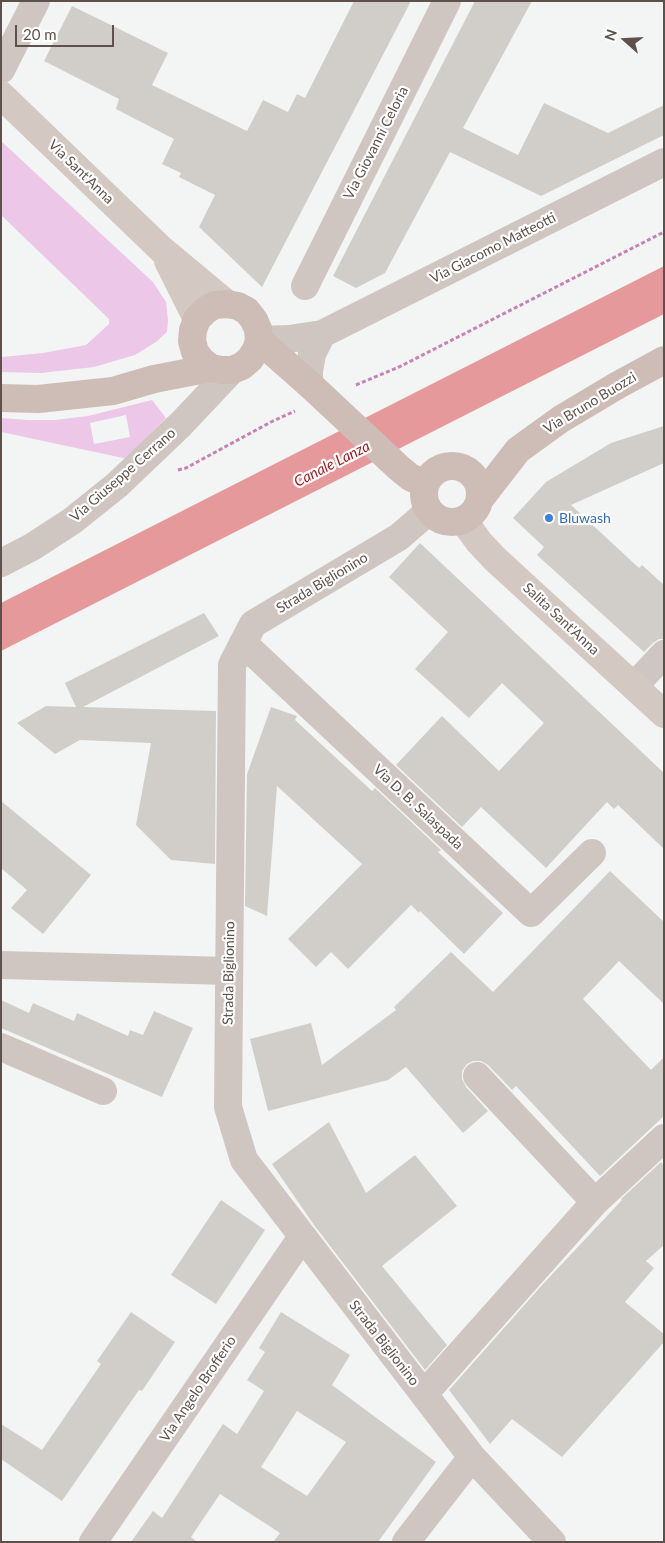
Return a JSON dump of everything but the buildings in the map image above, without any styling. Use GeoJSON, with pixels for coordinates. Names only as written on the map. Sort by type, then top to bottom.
{"type":"FeatureCollection","features":[{"type":"Feature","properties":{"kind":"main road","name":"Via Sant'Anna"},"geometry":{"type":"LineString","coordinates":[[1,95],[161,249],[227,304]]}},
{"type":"Feature","properties":{"kind":"main road","name":"Via Sant'Anna"},"geometry":{"type":"LineString","coordinates":[[161,249],[195,330]]}},
{"type":"Feature","properties":{"kind":"main road"},"geometry":{"type":"LineString","coordinates":[[1,398],[38,399],[112,391],[154,379],[229,368],[250,360],[256,350],[259,340],[258,329],[254,320],[247,311],[238,306],[227,304],[215,305],[206,310],[195,330],[154,379]]}},
{"type":"Feature","properties":{"kind":"main road"},"geometry":{"type":"LineString","coordinates":[[195,330],[195,352],[202,361],[229,368],[302,378]]}},
{"type":"Feature","properties":{"kind":"main road"},"geometry":{"type":"LineString","coordinates":[[259,340],[399,468],[410,477],[425,484]]}},
{"type":"Feature","properties":{"kind":"main road","name":"Via Bruno Buozzi"},"geometry":{"type":"LineString","coordinates":[[480,498],[518,450],[561,419],[618,384],[664,360]]}},
{"type":"Feature","properties":{"kind":"main road","name":"Via Bruno Buozzi"},"geometry":{"type":"LineString","coordinates":[[463,468],[518,450]]}},
{"type":"Feature","properties":{"kind":"main road"},"geometry":{"type":"LineString","coordinates":[[454,465],[463,468],[477,480],[480,498],[477,507],[471,515],[463,520],[445,522],[436,518],[429,511],[423,494],[425,484],[429,476],[445,466],[454,465]]}},
{"type":"Feature","properties":{"kind":"main road","name":"Salita Sant'Anna"},"geometry":{"type":"LineString","coordinates":[[463,520],[479,542],[496,559],[664,714]]}},
{"type":"Feature","properties":{"kind":"street"},"geometry":{"type":"LineString","coordinates":[[1,70],[36,1]]}},
{"type":"Feature","properties":{"kind":"street","name":"Via Giovanni Celoria"},"geometry":{"type":"LineString","coordinates":[[305,286],[447,1]]}},
{"type":"Feature","properties":{"kind":"street","name":"Via Giacomo Matteotti"},"geometry":{"type":"LineString","coordinates":[[259,340],[288,340],[322,334],[664,162]]}},
{"type":"Feature","properties":{"kind":"street"},"geometry":{"type":"LineString","coordinates":[[302,378],[309,371],[312,354],[322,334]]}},
{"type":"Feature","properties":{"kind":"street","name":"Via Giuseppe Cerrano"},"geometry":{"type":"LineString","coordinates":[[1,563],[32,547],[72,521],[117,485],[181,424],[229,368]]}},
{"type":"Feature","properties":{"kind":"street","name":"Strada Biglionino"},"geometry":{"type":"LineString","coordinates":[[429,511],[399,537],[253,624],[232,665],[228,1107],[244,1160],[472,1456],[552,1542]]}},
{"type":"Feature","properties":{"kind":"street","name":"Via D. B. Salaspada"},"geometry":{"type":"LineString","coordinates":[[243,643],[531,913],[592,853]]}},
{"type":"Feature","properties":{"kind":"street"},"geometry":{"type":"LineString","coordinates":[[634,686],[664,654]]}},
{"type":"Feature","properties":{"kind":"street"},"geometry":{"type":"LineString","coordinates":[[1,965],[229,971]]}},
{"type":"Feature","properties":{"kind":"street"},"geometry":{"type":"LineString","coordinates":[[1,1047],[103,1092]]}},
{"type":"Feature","properties":{"kind":"street"},"geometry":{"type":"LineString","coordinates":[[477,1076],[595,1202]]}},
{"type":"Feature","properties":{"kind":"street"},"geometry":{"type":"LineString","coordinates":[[424,1394],[595,1202],[664,1138]]}},
{"type":"Feature","properties":{"kind":"street","name":"Via Angelo Brofferio"},"geometry":{"type":"LineString","coordinates":[[93,1542],[302,1237]]}},
{"type":"Feature","properties":{"kind":"street"},"geometry":{"type":"LineString","coordinates":[[406,1542],[472,1456]]}},
{"type":"Feature","properties":{"kind":"path"},"geometry":{"type":"LineString","coordinates":[[353,386],[408,362],[664,232]]}},
{"type":"Feature","properties":{"kind":"path"},"geometry":{"type":"LineString","coordinates":[[169,472],[186,468],[271,422],[298,410]]}},
{"type":"Feature","properties":{"kind":"shaded area"},"geometry":{"type":"Polygon","coordinates":[[[1,141],[153,282],[166,302],[168,320],[167,332],[156,342],[135,355],[94,367],[41,373],[1,372],[1,357],[43,353],[86,345],[109,324],[109,319],[1,215],[1,141]]]}},
{"type":"Feature","properties":{"kind":"shaded area"},"geometry":{"type":"Polygon","coordinates":[[[152,400],[166,418],[128,459],[1,432],[1,418],[55,420],[88,416],[152,400]],[[126,415],[90,423],[94,444],[130,437],[126,415]]]}},
{"type":"Feature","properties":{"kind":"water","name":"Canale Lanza"},"geometry":{"type":"Polygon","coordinates":[[[664,266],[664,314],[1,651],[1,603],[664,266]]]}},
{"type":"Feature","properties":{"kind":"place","name":"Bluwash"},"geometry":{"type":"Point","coordinates":[549,518]}}]}
